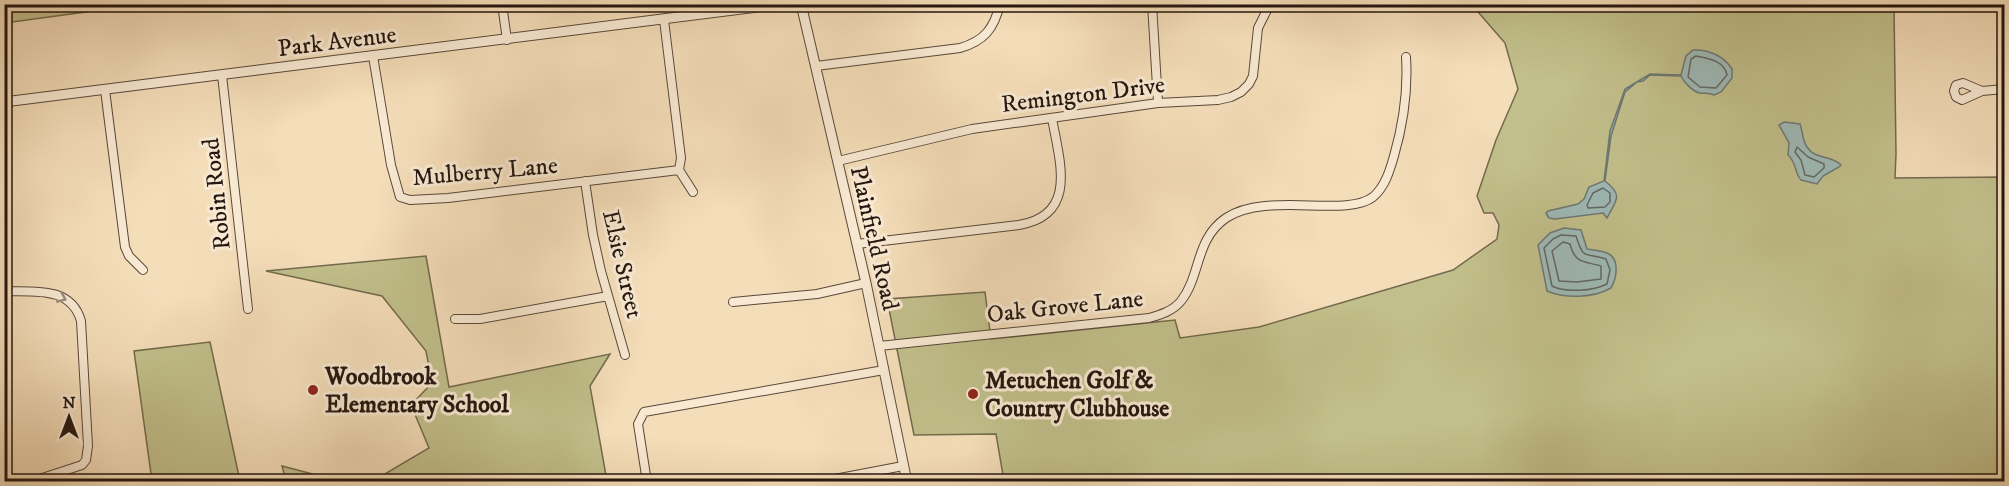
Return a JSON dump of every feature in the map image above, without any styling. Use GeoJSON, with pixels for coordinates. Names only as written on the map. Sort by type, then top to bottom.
{"type":"FeatureCollection","features":[{"type":"Feature","properties":{"kind":"street"},"geometry":{"type":"LineString","coordinates":[[502,4],[507,40]]}},
{"type":"Feature","properties":{"kind":"street","name":"Park Avenue"},"geometry":{"type":"LineString","coordinates":[[4,102],[781,4]]}},
{"type":"Feature","properties":{"kind":"street","name":"Plainfield Road"},"geometry":{"type":"LineString","coordinates":[[801,4],[866,283],[906,482]]}},
{"type":"Feature","properties":{"kind":"street"},"geometry":{"type":"LineString","coordinates":[[816,66],[969,45],[980,40],[991,30],[1000,4]]}},
{"type":"Feature","properties":{"kind":"street"},"geometry":{"type":"LineString","coordinates":[[1152,4],[1158,102]]}},
{"type":"Feature","properties":{"kind":"street","name":"Remington Drive"},"geometry":{"type":"LineString","coordinates":[[838,161],[972,129],[1158,102],[1218,100],[1231,97],[1241,92],[1249,84],[1258,28],[1270,4]]}},
{"type":"Feature","properties":{"kind":"street"},"geometry":{"type":"LineString","coordinates":[[664,20],[681,158],[679,170],[693,192]]}},
{"type":"Feature","properties":{"kind":"street","name":"Mulberry Lane"},"geometry":{"type":"LineString","coordinates":[[373,56],[391,165],[400,197],[410,200],[448,198],[679,170]]}},
{"type":"Feature","properties":{"kind":"street","name":"Oak Grove Lane"},"geometry":{"type":"LineString","coordinates":[[879,346],[1149,318],[1164,314],[1181,302],[1211,232],[1227,218],[1236,213],[1264,206],[1354,204],[1374,196],[1386,178],[1398,142],[1407,75],[1406,57]]}},
{"type":"Feature","properties":{"kind":"street","name":"Robin Road"},"geometry":{"type":"LineString","coordinates":[[222,75],[248,309]]}},
{"type":"Feature","properties":{"kind":"street"},"geometry":{"type":"LineString","coordinates":[[105,90],[125,246],[129,256],[143,270]]}},
{"type":"Feature","properties":{"kind":"street"},"geometry":{"type":"LineString","coordinates":[[1982,91],[2004,90]]}},
{"type":"Feature","properties":{"kind":"street"},"geometry":{"type":"LineString","coordinates":[[857,244],[1019,225],[1039,220],[1052,208],[1062,187],[1052,117]]}},
{"type":"Feature","properties":{"kind":"street","name":"Elsie Street"},"geometry":{"type":"LineString","coordinates":[[585,181],[593,236],[625,355]]}},
{"type":"Feature","properties":{"kind":"street"},"geometry":{"type":"LineString","coordinates":[[733,302],[817,294],[866,283]]}},
{"type":"Feature","properties":{"kind":"street"},"geometry":{"type":"LineString","coordinates":[[4,291],[55,294],[69,299],[78,309],[81,321],[88,447],[86,460],[82,465],[30,482]]}},
{"type":"Feature","properties":{"kind":"street"},"geometry":{"type":"LineString","coordinates":[[455,319],[480,319],[608,296]]}},
{"type":"Feature","properties":{"kind":"street"},"geometry":{"type":"LineString","coordinates":[[647,482],[638,424],[644,412],[884,370]]}},
{"type":"Feature","properties":{"kind":"street"},"geometry":{"type":"LineString","coordinates":[[819,482],[903,466]]}},
{"type":"Feature","properties":{"kind":"shaded area"},"geometry":{"type":"Polygon","coordinates":[[[36,4],[137,5],[5,23],[5,9],[36,4]]]}},
{"type":"Feature","properties":{"kind":"shaded area"},"geometry":{"type":"Polygon","coordinates":[[[1472,5],[1959,5],[1894,8],[1895,178],[2004,177],[2004,481],[1004,481],[996,434],[914,435],[887,299],[985,292],[991,339],[1175,320],[1180,338],[1259,327],[1453,270],[1497,239],[1499,225],[1493,213],[1484,213],[1477,196],[1496,140],[1518,89],[1505,43],[1472,5]]]}},
{"type":"Feature","properties":{"kind":"shaded area"},"geometry":{"type":"Polygon","coordinates":[[[426,256],[449,387],[610,354],[590,386],[607,481],[373,481],[429,448],[411,405],[432,383],[426,351],[382,296],[266,271],[426,256]]]}},
{"type":"Feature","properties":{"kind":"shaded area"},"geometry":{"type":"Polygon","coordinates":[[[210,342],[240,481],[152,481],[134,351],[210,342]]]}},
{"type":"Feature","properties":{"kind":"shaded area"},"geometry":{"type":"Polygon","coordinates":[[[282,466],[339,481],[286,481],[282,466]]]}},
{"type":"Feature","properties":{"kind":"water"},"geometry":{"type":"Polygon","coordinates":[[[1693,50],[1715,54],[1725,60],[1732,69],[1732,78],[1721,92],[1714,95],[1697,92],[1681,76],[1650,75],[1643,81],[1637,82],[1625,92],[1611,136],[1605,181],[1615,191],[1616,198],[1607,218],[1603,213],[1549,218],[1546,213],[1548,211],[1578,204],[1584,199],[1589,187],[1604,181],[1610,131],[1625,89],[1650,74],[1681,75],[1686,56],[1693,50]]]}},
{"type":"Feature","properties":{"kind":"water"},"geometry":{"type":"Polygon","coordinates":[[[1784,122],[1800,124],[1804,142],[1810,151],[1841,165],[1823,176],[1817,184],[1801,180],[1788,155],[1789,143],[1779,125],[1784,122]]]}},
{"type":"Feature","properties":{"kind":"water"},"geometry":{"type":"Polygon","coordinates":[[[1564,228],[1581,230],[1587,249],[1602,251],[1614,259],[1615,279],[1611,288],[1596,294],[1579,296],[1554,294],[1547,291],[1538,245],[1550,233],[1564,228]]]}},
{"type":"Feature","properties":{"kind":"place","name":"Woodbrook Elementary School"},"geometry":{"type":"Point","coordinates":[313,390]}},
{"type":"Feature","properties":{"kind":"place","name":"Metuchen Golf & Country Clubhouse"},"geometry":{"type":"Point","coordinates":[973,394]}}]}
